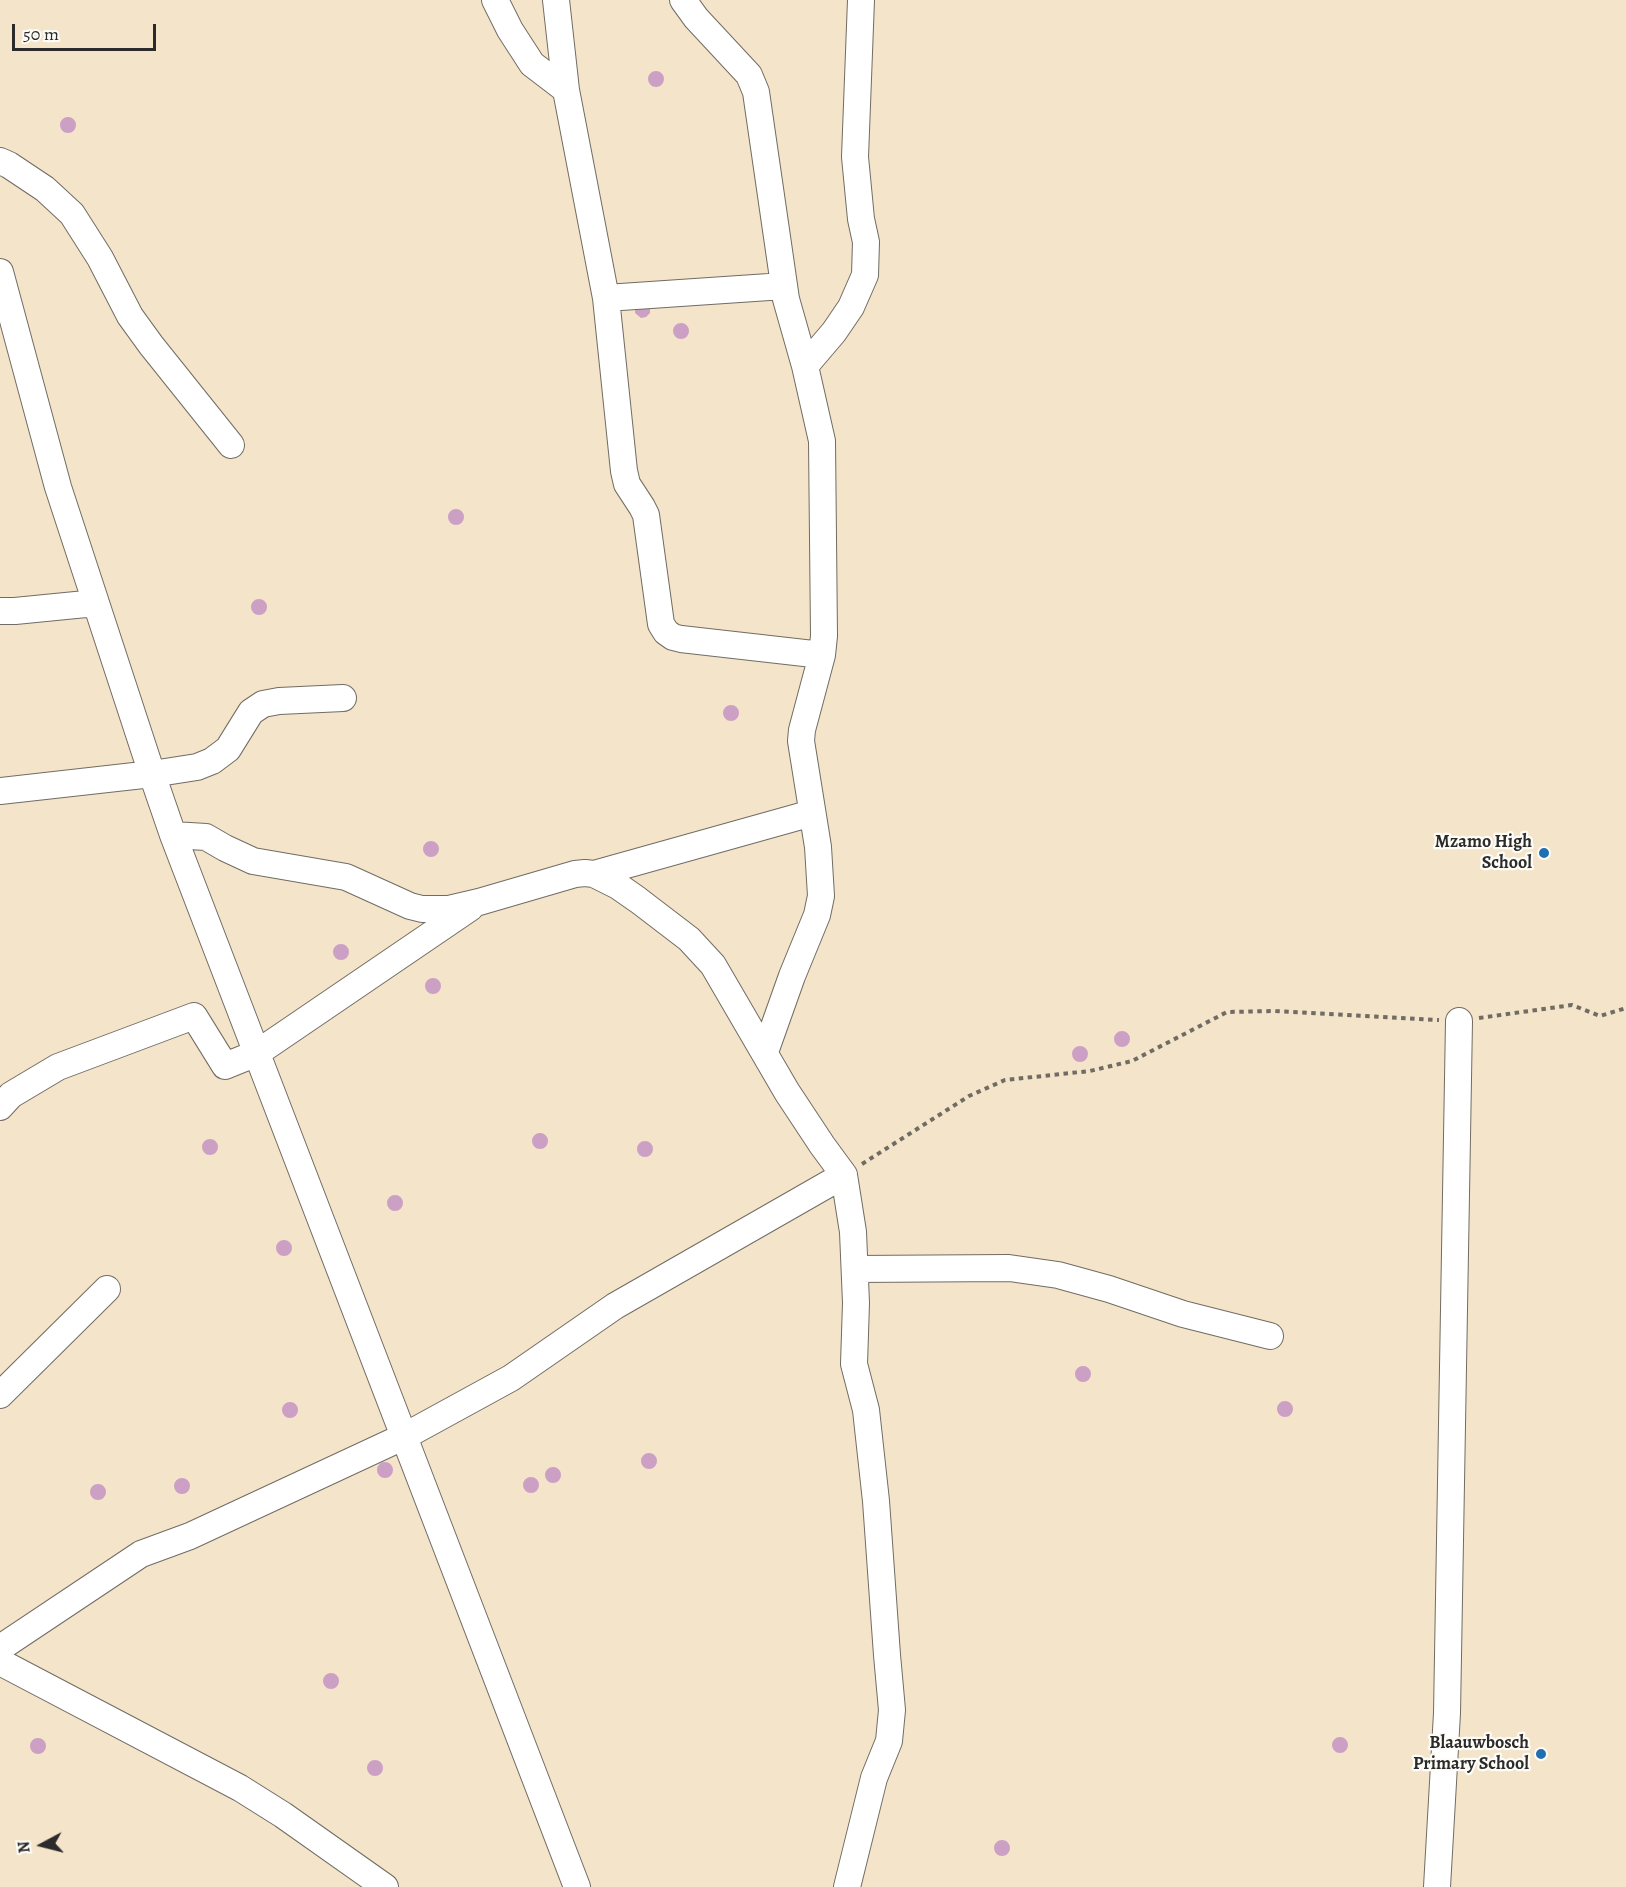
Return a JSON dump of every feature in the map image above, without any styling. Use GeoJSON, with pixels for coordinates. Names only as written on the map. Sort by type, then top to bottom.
{"type":"FeatureCollection","features":[{"type":"Feature","properties":{"kind":"street"},"geometry":{"type":"LineString","coordinates":[[495,0],[510,30],[532,64],[566,90]]}},
{"type":"Feature","properties":{"kind":"street"},"geometry":{"type":"LineString","coordinates":[[556,0],[566,90],[606,298],[624,471],[627,484],[646,515],[661,624],[666,632],[681,639],[822,655]]}},
{"type":"Feature","properties":{"kind":"street"},"geometry":{"type":"LineString","coordinates":[[683,0],[696,18],[749,75],[756,92],[786,299],[805,366],[822,441],[824,636],[822,655],[801,730],[818,847],[820,906],[765,1052]]}},
{"type":"Feature","properties":{"kind":"street"},"geometry":{"type":"LineString","coordinates":[[805,366],[834,332],[851,307],[866,275],[866,243],[861,219],[855,157],[861,0]]}},
{"type":"Feature","properties":{"kind":"street"},"geometry":{"type":"LineString","coordinates":[[0,161],[45,189],[72,214],[100,258],[130,316],[231,445]]}},
{"type":"Feature","properties":{"kind":"street"},"geometry":{"type":"LineString","coordinates":[[0,272],[58,487],[173,835],[577,1887]]}},
{"type":"Feature","properties":{"kind":"street"},"geometry":{"type":"LineString","coordinates":[[606,298],[784,286]]}},
{"type":"Feature","properties":{"kind":"street"},"geometry":{"type":"LineString","coordinates":[[0,611],[96,603]]}},
{"type":"Feature","properties":{"kind":"street"},"geometry":{"type":"LineString","coordinates":[[0,791],[197,767],[212,761],[228,749],[251,712],[263,704],[343,698]]}},
{"type":"Feature","properties":{"kind":"street"},"geometry":{"type":"LineString","coordinates":[[594,874],[812,813]]}},
{"type":"Feature","properties":{"kind":"street"},"geometry":{"type":"LineString","coordinates":[[173,835],[206,837],[253,861],[346,877],[410,906],[423,909],[449,909],[574,874],[594,874],[618,886],[689,939],[713,965],[810,1127],[844,1175],[854,1232],[856,1304],[854,1364],[867,1421],[876,1501],[892,1710],[889,1741],[874,1778],[848,1887]]}},
{"type":"Feature","properties":{"kind":"street"},"geometry":{"type":"LineString","coordinates":[[0,1107],[11,1095],[58,1067],[194,1016],[225,1065],[257,1053],[479,902]]}},
{"type":"Feature","properties":{"kind":"street"},"geometry":{"type":"LineString","coordinates":[[1437,1887],[1447,1713],[1459,1021]]}},
{"type":"Feature","properties":{"kind":"street"},"geometry":{"type":"LineString","coordinates":[[0,1648],[141,1554],[190,1536],[405,1436],[511,1378],[615,1306],[844,1175]]}},
{"type":"Feature","properties":{"kind":"street"},"geometry":{"type":"LineString","coordinates":[[855,1269],[1010,1268],[1058,1275],[1109,1289],[1183,1314],[1270,1336]]}},
{"type":"Feature","properties":{"kind":"street"},"geometry":{"type":"LineString","coordinates":[[0,1395],[107,1289]]}},
{"type":"Feature","properties":{"kind":"street"},"geometry":{"type":"LineString","coordinates":[[0,1662],[240,1788],[283,1815],[385,1887]]}},
{"type":"Feature","properties":{"kind":"path"},"geometry":{"type":"LineString","coordinates":[[844,1175],[969,1096],[1005,1080],[1090,1071],[1132,1061],[1227,1012],[1284,1012],[1459,1021],[1572,1005],[1600,1016],[1626,1008]]}},
{"type":"Feature","properties":{"kind":"building"},"geometry":{"type":"Polygon","coordinates":[[[656,71],[662,73],[664,79],[662,85],[656,87],[650,85],[648,79],[650,73],[656,71]]]}},
{"type":"Feature","properties":{"kind":"building"},"geometry":{"type":"Polygon","coordinates":[[[68,117],[74,119],[76,125],[74,131],[68,133],[62,131],[60,125],[62,119],[68,117]]]}},
{"type":"Feature","properties":{"kind":"building"},"geometry":{"type":"Polygon","coordinates":[[[650,305],[650,313],[646,317],[641,318],[635,313],[635,307],[650,305]]]}},
{"type":"Feature","properties":{"kind":"building"},"geometry":{"type":"Polygon","coordinates":[[[681,323],[687,325],[689,331],[687,337],[681,339],[675,337],[673,331],[675,325],[681,323]]]}},
{"type":"Feature","properties":{"kind":"building"},"geometry":{"type":"Polygon","coordinates":[[[453,509],[459,509],[464,517],[462,523],[453,525],[448,520],[448,514],[453,509]]]}},
{"type":"Feature","properties":{"kind":"building"},"geometry":{"type":"Polygon","coordinates":[[[256,599],[262,599],[267,607],[265,613],[256,615],[251,610],[251,604],[256,599]]]}},
{"type":"Feature","properties":{"kind":"building"},"geometry":{"type":"Polygon","coordinates":[[[728,705],[734,705],[739,713],[737,719],[728,721],[723,716],[723,710],[728,705]]]}},
{"type":"Feature","properties":{"kind":"building"},"geometry":{"type":"Polygon","coordinates":[[[431,841],[437,843],[439,849],[437,855],[431,857],[425,855],[423,849],[425,843],[431,841]]]}},
{"type":"Feature","properties":{"kind":"building"},"geometry":{"type":"Polygon","coordinates":[[[338,944],[344,944],[349,952],[347,958],[338,960],[333,955],[333,949],[338,944]]]}},
{"type":"Feature","properties":{"kind":"building"},"geometry":{"type":"Polygon","coordinates":[[[433,978],[439,980],[441,986],[439,992],[433,994],[427,992],[425,986],[427,980],[433,978]]]}},
{"type":"Feature","properties":{"kind":"building"},"geometry":{"type":"Polygon","coordinates":[[[1122,1031],[1128,1033],[1130,1039],[1128,1045],[1122,1047],[1116,1045],[1114,1039],[1116,1033],[1122,1031]]]}},
{"type":"Feature","properties":{"kind":"building"},"geometry":{"type":"Polygon","coordinates":[[[1080,1046],[1086,1048],[1088,1054],[1086,1060],[1080,1062],[1074,1060],[1072,1054],[1074,1048],[1080,1046]]]}},
{"type":"Feature","properties":{"kind":"building"},"geometry":{"type":"Polygon","coordinates":[[[540,1133],[546,1135],[548,1141],[546,1147],[540,1149],[534,1147],[532,1141],[534,1135],[540,1133]]]}},
{"type":"Feature","properties":{"kind":"building"},"geometry":{"type":"Polygon","coordinates":[[[207,1139],[213,1139],[218,1147],[216,1153],[207,1155],[202,1150],[202,1144],[207,1139]]]}},
{"type":"Feature","properties":{"kind":"building"},"geometry":{"type":"Polygon","coordinates":[[[642,1141],[648,1141],[653,1149],[651,1155],[642,1157],[637,1152],[637,1146],[642,1141]]]}},
{"type":"Feature","properties":{"kind":"building"},"geometry":{"type":"Polygon","coordinates":[[[395,1195],[401,1197],[403,1203],[401,1209],[395,1211],[389,1209],[387,1203],[389,1197],[395,1195]]]}},
{"type":"Feature","properties":{"kind":"building"},"geometry":{"type":"Polygon","coordinates":[[[284,1240],[290,1242],[292,1248],[290,1254],[284,1256],[278,1254],[276,1248],[278,1242],[284,1240]]]}},
{"type":"Feature","properties":{"kind":"building"},"geometry":{"type":"Polygon","coordinates":[[[1080,1366],[1086,1366],[1091,1374],[1089,1380],[1080,1382],[1075,1377],[1075,1371],[1080,1366]]]}},
{"type":"Feature","properties":{"kind":"building"},"geometry":{"type":"Polygon","coordinates":[[[1282,1401],[1288,1401],[1293,1409],[1291,1415],[1282,1417],[1277,1412],[1277,1406],[1282,1401]]]}},
{"type":"Feature","properties":{"kind":"building"},"geometry":{"type":"Polygon","coordinates":[[[287,1402],[293,1402],[298,1410],[296,1416],[287,1418],[282,1413],[282,1407],[287,1402]]]}},
{"type":"Feature","properties":{"kind":"building"},"geometry":{"type":"Polygon","coordinates":[[[646,1453],[652,1453],[657,1461],[655,1467],[646,1469],[641,1464],[641,1458],[646,1453]]]}},
{"type":"Feature","properties":{"kind":"building"},"geometry":{"type":"Polygon","coordinates":[[[385,1462],[391,1464],[393,1470],[391,1476],[385,1478],[379,1476],[377,1470],[379,1464],[385,1462]]]}},
{"type":"Feature","properties":{"kind":"building"},"geometry":{"type":"Polygon","coordinates":[[[550,1467],[556,1467],[561,1475],[559,1481],[550,1483],[545,1478],[545,1472],[550,1467]]]}},
{"type":"Feature","properties":{"kind":"building"},"geometry":{"type":"Polygon","coordinates":[[[528,1477],[534,1477],[539,1485],[537,1491],[528,1493],[523,1488],[523,1482],[528,1477]]]}},
{"type":"Feature","properties":{"kind":"building"},"geometry":{"type":"Polygon","coordinates":[[[179,1478],[185,1478],[190,1486],[188,1492],[179,1494],[174,1489],[174,1483],[179,1478]]]}},
{"type":"Feature","properties":{"kind":"building"},"geometry":{"type":"Polygon","coordinates":[[[95,1484],[101,1484],[106,1492],[104,1498],[95,1500],[90,1495],[90,1489],[95,1484]]]}},
{"type":"Feature","properties":{"kind":"building"},"geometry":{"type":"Polygon","coordinates":[[[331,1673],[337,1675],[339,1681],[337,1687],[331,1689],[325,1687],[323,1681],[325,1675],[331,1673]]]}},
{"type":"Feature","properties":{"kind":"building"},"geometry":{"type":"Polygon","coordinates":[[[1337,1737],[1343,1737],[1348,1745],[1346,1751],[1337,1753],[1332,1748],[1332,1742],[1337,1737]]]}},
{"type":"Feature","properties":{"kind":"building"},"geometry":{"type":"Polygon","coordinates":[[[35,1738],[41,1738],[46,1746],[44,1752],[35,1754],[30,1749],[30,1743],[35,1738]]]}},
{"type":"Feature","properties":{"kind":"building"},"geometry":{"type":"Polygon","coordinates":[[[372,1760],[378,1760],[383,1768],[381,1774],[372,1776],[367,1771],[367,1765],[372,1760]]]}},
{"type":"Feature","properties":{"kind":"building"},"geometry":{"type":"Polygon","coordinates":[[[999,1840],[1005,1840],[1010,1848],[1008,1854],[999,1856],[994,1851],[994,1845],[999,1840]]]}},
{"type":"Feature","properties":{"kind":"place","name":"Mzamo High School"},"geometry":{"type":"Point","coordinates":[1544,853]}},
{"type":"Feature","properties":{"kind":"place","name":"Blaauwbosch Primary School"},"geometry":{"type":"Point","coordinates":[1541,1754]}}]}
